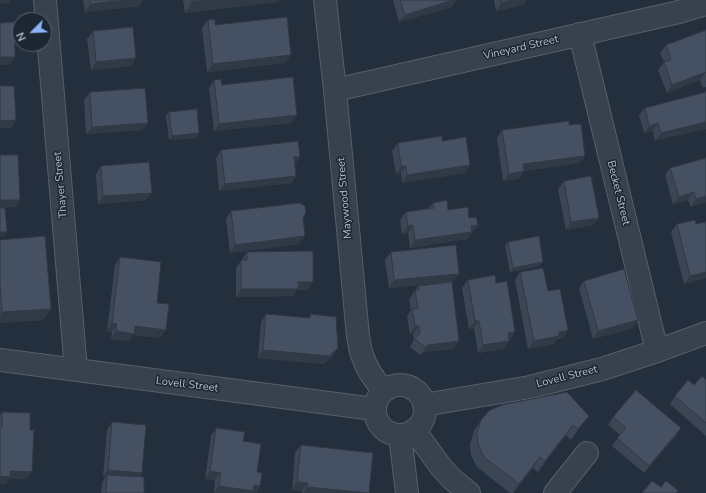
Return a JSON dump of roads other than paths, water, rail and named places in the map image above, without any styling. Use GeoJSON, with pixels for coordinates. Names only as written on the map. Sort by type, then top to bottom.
{"type":"FeatureCollection","features":[{"type":"Feature","properties":{"kind":"street","name":"Thayer Street"},"geometry":{"type":"LineString","coordinates":[[46,0],[76,370]]}},
{"type":"Feature","properties":{"kind":"street","name":"Maywood Street"},"geometry":{"type":"LineString","coordinates":[[325,0],[356,315],[361,352],[371,374],[379,400]]}},
{"type":"Feature","properties":{"kind":"street","name":"Vineyard Street"},"geometry":{"type":"LineString","coordinates":[[335,90],[679,12],[706,4]]}},
{"type":"Feature","properties":{"kind":"street","name":"Becket Street"},"geometry":{"type":"LineString","coordinates":[[580,34],[657,351]]}},
{"type":"Feature","properties":{"kind":"street","name":"Lovell Street"},"geometry":{"type":"LineString","coordinates":[[424,405],[530,386],[602,369],[657,351],[706,332]]}},
{"type":"Feature","properties":{"kind":"street","name":"Lovell Street"},"geometry":{"type":"LineString","coordinates":[[0,360],[76,370],[379,400]]}},
{"type":"Feature","properties":{"kind":"street"},"geometry":{"type":"LineString","coordinates":[[403,384],[417,391],[424,405],[425,409],[423,419],[407,432],[390,432],[382,427],[376,419],[379,400],[392,385],[403,384]]}},
{"type":"Feature","properties":{"kind":"street"},"geometry":{"type":"LineString","coordinates":[[407,432],[407,493]]}},
{"type":"Feature","properties":{"kind":"street"},"geometry":{"type":"LineString","coordinates":[[407,432],[452,479],[469,493]]}},
{"type":"Feature","properties":{"kind":"street"},"geometry":{"type":"LineString","coordinates":[[555,493],[587,453]]}}]}
